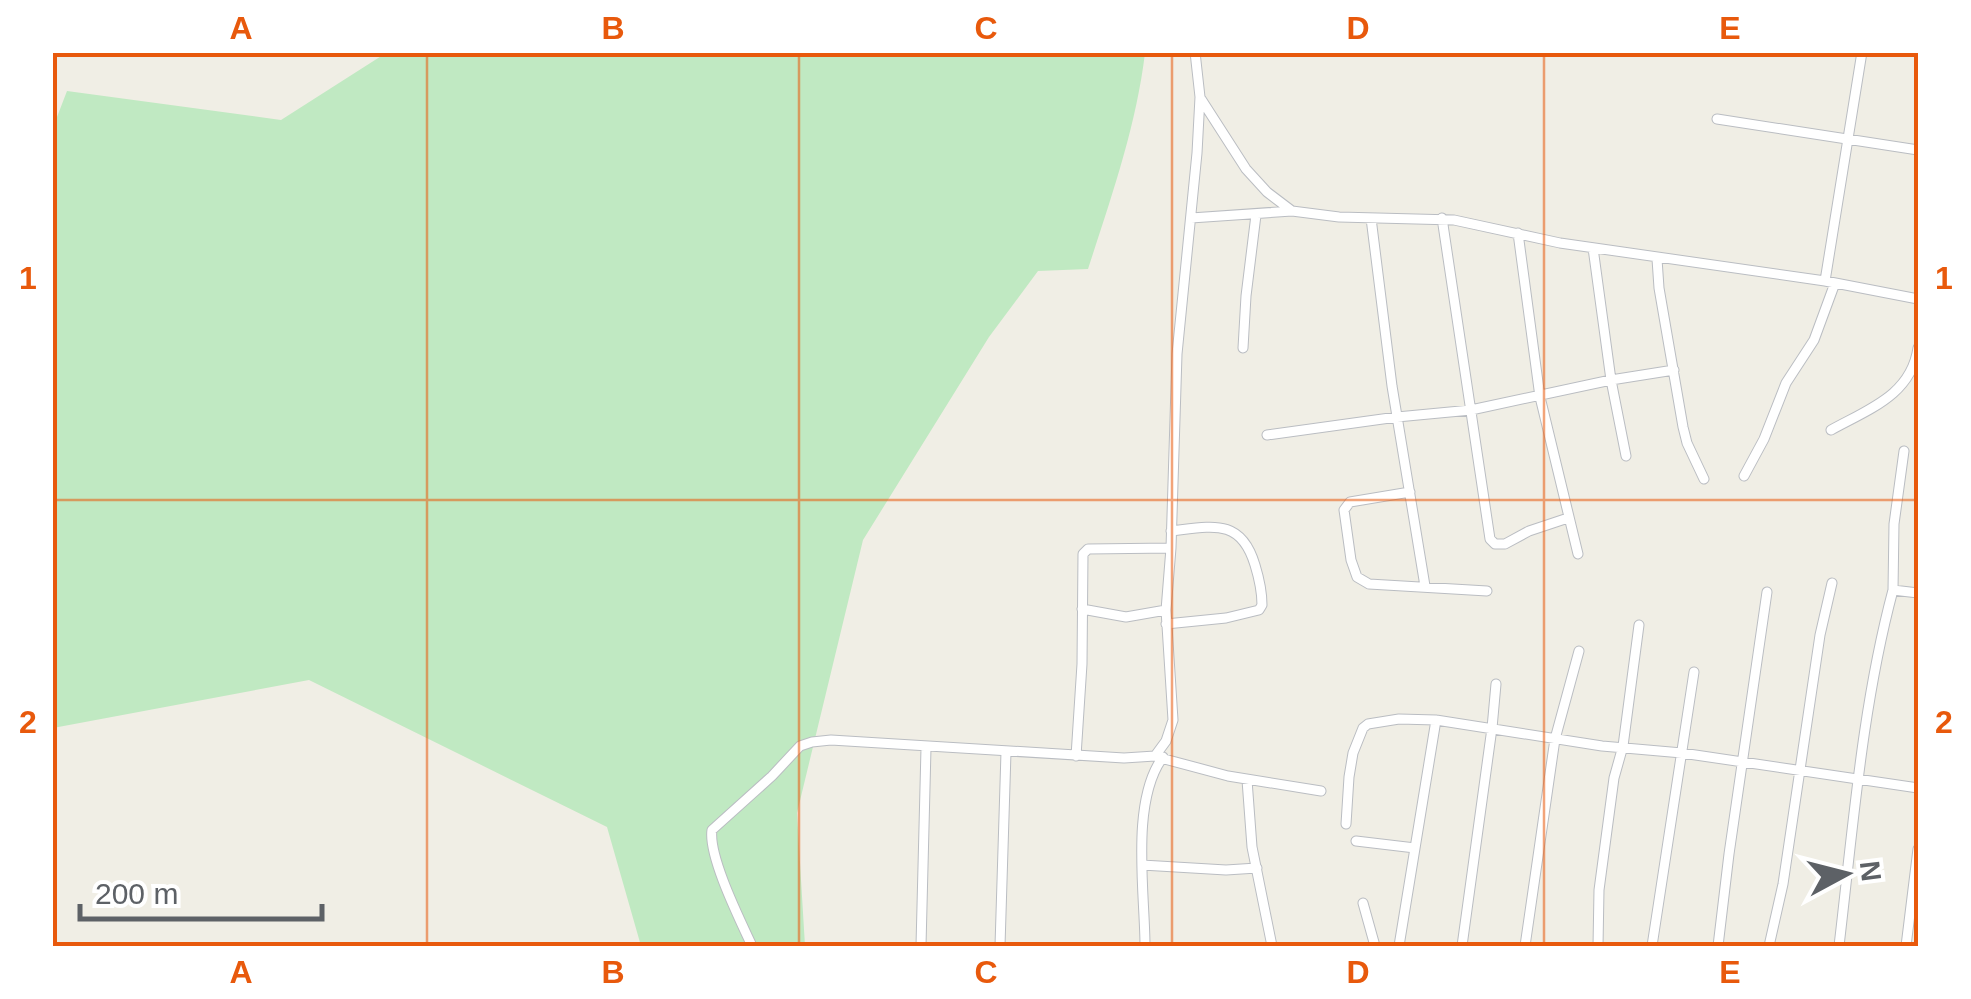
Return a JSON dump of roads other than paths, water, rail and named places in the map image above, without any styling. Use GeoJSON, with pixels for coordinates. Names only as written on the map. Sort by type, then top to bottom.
{"type":"FeatureCollection","features":[{"type":"Feature","properties":{"kind":"street"},"geometry":{"type":"LineString","coordinates":[[1145,946],[1145,807],[1150,780],[1173,720],[1166,610],[1176,354],[1200,97],[1195,52]]}},
{"type":"Feature","properties":{"kind":"street"},"geometry":{"type":"LineString","coordinates":[[1744,476],[1764,440],[1786,383],[1814,340],[1830,282],[1847,138],[1862,52]]}},
{"type":"Feature","properties":{"kind":"street"},"geometry":{"type":"LineString","coordinates":[[1200,97],[1246,169],[1292,211]]}},
{"type":"Feature","properties":{"kind":"street"},"geometry":{"type":"LineString","coordinates":[[1717,119],[1918,150]]}},
{"type":"Feature","properties":{"kind":"street"},"geometry":{"type":"LineString","coordinates":[[1191,218],[1292,211],[1371,218],[1442,218],[1594,248],[1918,298]]}},
{"type":"Feature","properties":{"kind":"street"},"geometry":{"type":"LineString","coordinates":[[1243,348],[1256,215]]}},
{"type":"Feature","properties":{"kind":"street"},"geometry":{"type":"LineString","coordinates":[[1371,218],[1424,586]]}},
{"type":"Feature","properties":{"kind":"street"},"geometry":{"type":"LineString","coordinates":[[1442,218],[1490,539],[1495,544],[1505,544],[1568,518]]}},
{"type":"Feature","properties":{"kind":"street"},"geometry":{"type":"LineString","coordinates":[[1518,233],[1540,397],[1578,554]]}},
{"type":"Feature","properties":{"kind":"street"},"geometry":{"type":"LineString","coordinates":[[1594,248],[1626,456]]}},
{"type":"Feature","properties":{"kind":"street"},"geometry":{"type":"LineString","coordinates":[[1657,258],[1688,443],[1704,479]]}},
{"type":"Feature","properties":{"kind":"street"},"geometry":{"type":"LineString","coordinates":[[1831,430],[1882,401],[1905,382],[1913,371],[1918,348]]}},
{"type":"Feature","properties":{"kind":"street"},"geometry":{"type":"LineString","coordinates":[[1267,435],[1471,410],[1674,370]]}},
{"type":"Feature","properties":{"kind":"street"},"geometry":{"type":"LineString","coordinates":[[1839,946],[1858,780],[1878,651],[1894,590],[1894,524],[1904,452]]}},
{"type":"Feature","properties":{"kind":"street"},"geometry":{"type":"LineString","coordinates":[[1410,492],[1346,505],[1357,577],[1369,584],[1487,591]]}},
{"type":"Feature","properties":{"kind":"street"},"geometry":{"type":"LineString","coordinates":[[1166,624],[1226,618],[1259,610],[1262,604],[1252,554],[1236,532],[1198,528],[1171,531]]}},
{"type":"Feature","properties":{"kind":"street"},"geometry":{"type":"LineString","coordinates":[[1076,756],[1082,664],[1082,559],[1088,549],[1171,548]]}},
{"type":"Feature","properties":{"kind":"street"},"geometry":{"type":"LineString","coordinates":[[1769,946],[1783,884],[1820,635],[1832,583]]}},
{"type":"Feature","properties":{"kind":"street"},"geometry":{"type":"LineString","coordinates":[[1894,590],[1918,594]]}},
{"type":"Feature","properties":{"kind":"street"},"geometry":{"type":"LineString","coordinates":[[1718,946],[1767,592]]}},
{"type":"Feature","properties":{"kind":"street"},"geometry":{"type":"LineString","coordinates":[[1082,609],[1126,617],[1166,610]]}},
{"type":"Feature","properties":{"kind":"street"},"geometry":{"type":"LineString","coordinates":[[1598,946],[1599,890],[1640,625]]}},
{"type":"Feature","properties":{"kind":"street"},"geometry":{"type":"LineString","coordinates":[[1525,946],[1555,739],[1580,650]]}},
{"type":"Feature","properties":{"kind":"street"},"geometry":{"type":"LineString","coordinates":[[1652,946],[1694,672]]}},
{"type":"Feature","properties":{"kind":"street"},"geometry":{"type":"LineString","coordinates":[[1462,946],[1496,684]]}},
{"type":"Feature","properties":{"kind":"street"},"geometry":{"type":"LineString","coordinates":[[1346,824],[1348,777],[1363,728],[1399,720],[1436,720],[1918,788]]}},
{"type":"Feature","properties":{"kind":"street"},"geometry":{"type":"LineString","coordinates":[[1399,946],[1436,720]]}},
{"type":"Feature","properties":{"kind":"street"},"geometry":{"type":"LineString","coordinates":[[752,946],[728,892],[712,844],[712,830],[805,743],[831,740],[1076,756],[1159,757],[1247,780],[1321,791]]}},
{"type":"Feature","properties":{"kind":"street"},"geometry":{"type":"LineString","coordinates":[[921,946],[926,748]]}},
{"type":"Feature","properties":{"kind":"street"},"geometry":{"type":"LineString","coordinates":[[1000,946],[1006,752]]}},
{"type":"Feature","properties":{"kind":"street"},"geometry":{"type":"LineString","coordinates":[[1247,780],[1252,847],[1272,946]]}},
{"type":"Feature","properties":{"kind":"street"},"geometry":{"type":"LineString","coordinates":[[1356,841],[1415,848]]}},
{"type":"Feature","properties":{"kind":"street"},"geometry":{"type":"LineString","coordinates":[[1906,946],[1918,848]]}},
{"type":"Feature","properties":{"kind":"street"},"geometry":{"type":"LineString","coordinates":[[1142,865],[1257,868]]}},
{"type":"Feature","properties":{"kind":"street"},"geometry":{"type":"LineString","coordinates":[[1363,903],[1375,946]]}}]}
